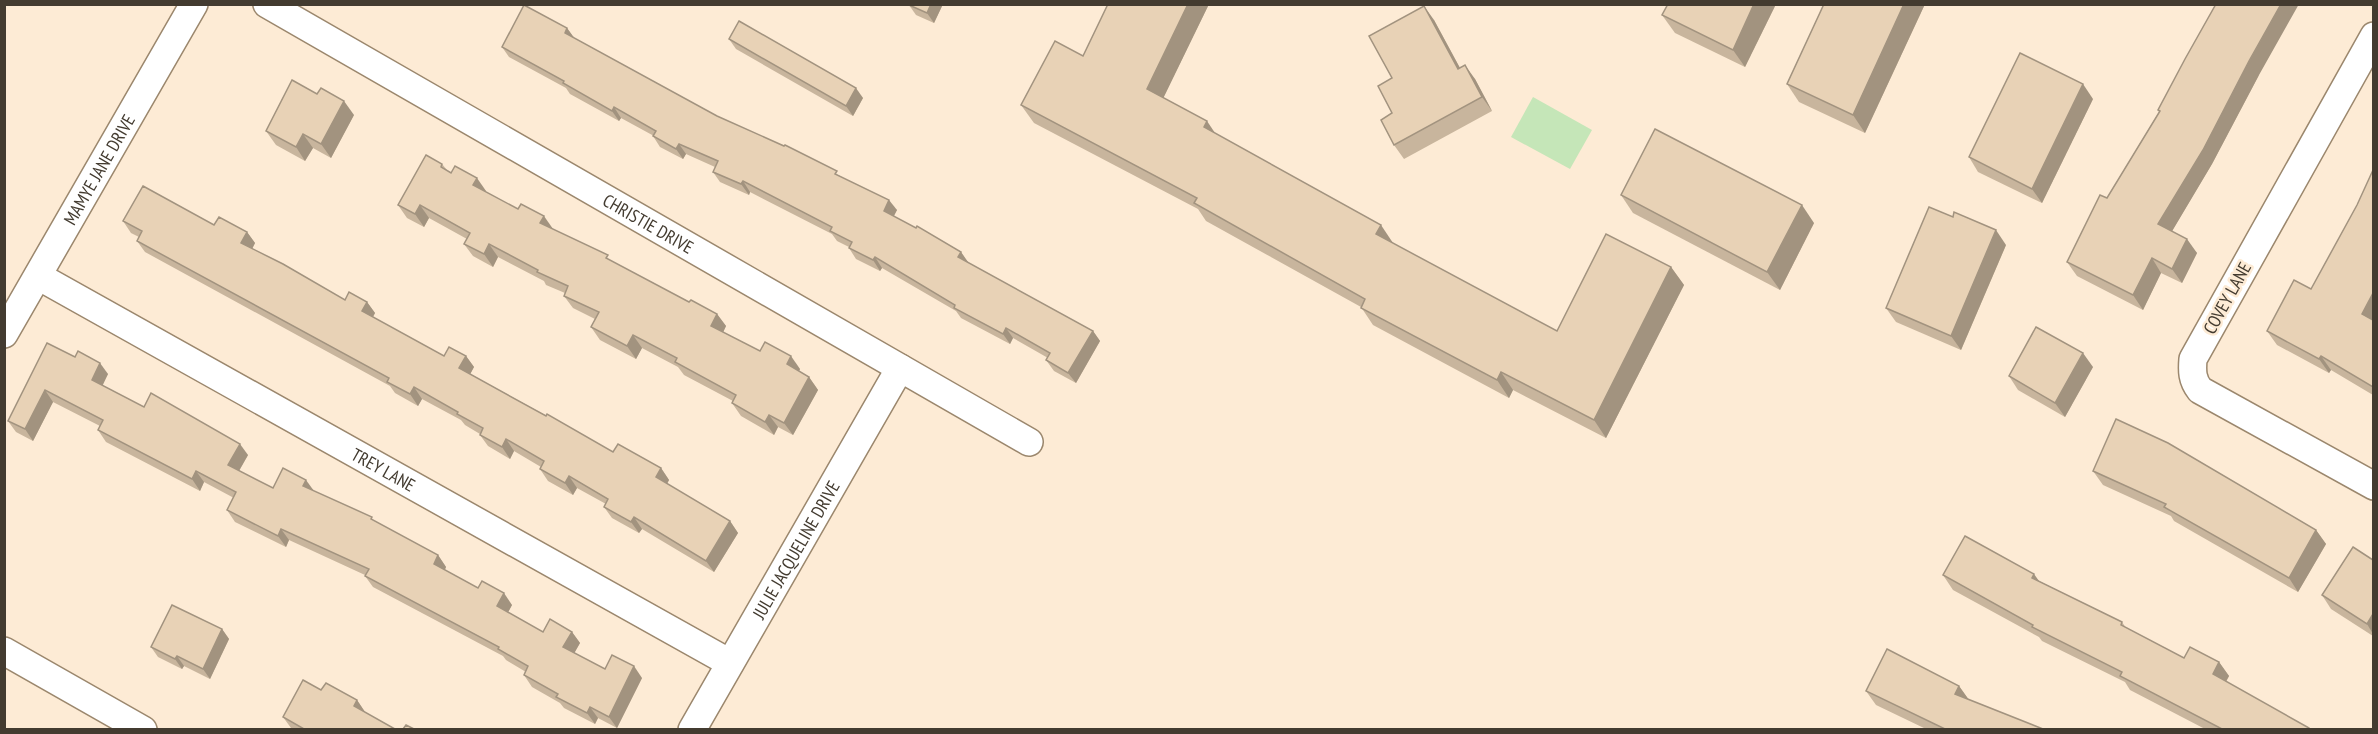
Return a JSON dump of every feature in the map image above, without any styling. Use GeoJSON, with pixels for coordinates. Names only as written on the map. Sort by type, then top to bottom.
{"type":"FeatureCollection","features":[{"type":"Feature","properties":{"kind":"street","name":"MAMYE JANE DRIVE"},"geometry":{"type":"LineString","coordinates":[[4,334],[194,4]]}},
{"type":"Feature","properties":{"kind":"street","name":"CHRISTIE DRIVE"},"geometry":{"type":"LineString","coordinates":[[267,4],[1029,442]]}},
{"type":"Feature","properties":{"kind":"street","name":"COVEY LANE"},"geometry":{"type":"LineString","coordinates":[[2373,36],[2193,359],[2192,371],[2195,383],[2200,390],[2373,486]]}},
{"type":"Feature","properties":{"kind":"street","name":"TREY LANE"},"geometry":{"type":"LineString","coordinates":[[38,276],[730,663]]}},
{"type":"Feature","properties":{"kind":"street","name":"JULIE JACQUELINE DRIVE"},"geometry":{"type":"LineString","coordinates":[[692,729],[900,368]]}},
{"type":"Feature","properties":{"kind":"street"},"geometry":{"type":"LineString","coordinates":[[4,651],[143,729]]}},
{"type":"Feature","properties":{"kind":"green space"},"geometry":{"type":"Polygon","coordinates":[[[1533,97],[1592,130],[1570,169],[1511,137],[1533,97]]]}},
{"type":"Feature","properties":{"kind":"building"},"geometry":{"type":"Polygon","coordinates":[[[909,4],[931,4],[927,13],[909,4]]]}},
{"type":"Feature","properties":{"kind":"building"},"geometry":{"type":"Polygon","coordinates":[[[1108,4],[1188,4],[1147,89],[1207,121],[1204,127],[1381,225],[1376,234],[1557,331],[1606,234],[1671,267],[1594,420],[1501,372],[1497,380],[1361,308],[1365,299],[1194,203],[1197,198],[1021,105],[1055,41],[1083,56],[1108,4]]]}},
{"type":"Feature","properties":{"kind":"building"},"geometry":{"type":"Polygon","coordinates":[[[1668,4],[1754,4],[1733,50],[1662,15],[1668,4]]]}},
{"type":"Feature","properties":{"kind":"building"},"geometry":{"type":"Polygon","coordinates":[[[1824,4],[1904,4],[1853,115],[1787,84],[1824,4]]]}},
{"type":"Feature","properties":{"kind":"building"},"geometry":{"type":"Polygon","coordinates":[[[2216,4],[2281,4],[2203,150],[2158,224],[2187,239],[2172,269],[2152,258],[2133,295],[2067,262],[2100,195],[2107,198],[2160,111],[2158,110],[2216,4]]]}},
{"type":"Feature","properties":{"kind":"building"},"geometry":{"type":"Polygon","coordinates":[[[524,5],[567,28],[565,33],[717,116],[785,145],[837,171],[835,174],[889,200],[884,211],[916,228],[917,226],[961,252],[958,257],[1093,331],[1068,373],[1046,360],[1050,353],[1006,328],[1003,334],[954,308],[955,305],[875,257],[873,260],[849,248],[852,242],[830,231],[832,227],[743,181],[741,184],[713,172],[718,161],[679,144],[676,149],[653,136],[656,131],[614,107],[612,111],[502,47],[524,5]]]}},
{"type":"Feature","properties":{"kind":"building"},"geometry":{"type":"Polygon","coordinates":[[[1424,6],[1458,69],[1465,65],[1482,97],[1394,145],[1381,120],[1392,113],[1378,86],[1392,78],[1369,36],[1424,6]]]}},
{"type":"Feature","properties":{"kind":"building"},"geometry":{"type":"Polygon","coordinates":[[[739,21],[856,88],[846,106],[729,39],[739,21]]]}},
{"type":"Feature","properties":{"kind":"building"},"geometry":{"type":"Polygon","coordinates":[[[2020,53],[2083,84],[2032,189],[1969,157],[2020,53]]]}},
{"type":"Feature","properties":{"kind":"building"},"geometry":{"type":"Polygon","coordinates":[[[292,80],[317,94],[321,88],[344,101],[321,144],[303,134],[296,147],[266,131],[292,80]]]}},
{"type":"Feature","properties":{"kind":"building"},"geometry":{"type":"Polygon","coordinates":[[[1655,129],[1802,205],[1767,272],[1621,195],[1655,129]]]}},
{"type":"Feature","properties":{"kind":"building"},"geometry":{"type":"Polygon","coordinates":[[[426,155],[442,164],[441,167],[451,173],[455,166],[477,178],[473,185],[518,209],[521,204],[544,216],[540,223],[608,255],[606,258],[689,302],[691,300],[717,314],[711,326],[760,351],[765,342],[791,356],[787,364],[809,377],[784,423],[769,415],[765,422],[732,403],[736,395],[675,362],[677,358],[633,335],[627,346],[591,327],[599,312],[564,296],[568,286],[537,272],[538,270],[489,244],[484,254],[464,244],[470,233],[420,205],[415,214],[398,205],[426,155]]]}},
{"type":"Feature","properties":{"kind":"building"},"geometry":{"type":"Polygon","coordinates":[[[2373,170],[2373,293],[2362,314],[2373,320],[2373,387],[2321,356],[2319,359],[2267,331],[2294,280],[2311,289],[2357,205],[2373,170]]]}},
{"type":"Feature","properties":{"kind":"building"},"geometry":{"type":"Polygon","coordinates":[[[143,186],[214,225],[219,217],[247,232],[241,243],[345,300],[349,292],[367,302],[362,311],[444,356],[449,347],[466,356],[459,368],[613,452],[618,444],[661,468],[656,477],[730,521],[706,561],[634,517],[631,522],[604,507],[608,499],[569,476],[565,483],[540,469],[544,461],[506,439],[502,447],[480,435],[483,428],[414,387],[410,394],[387,382],[389,378],[137,241],[142,231],[123,221],[143,186]]]}},
{"type":"Feature","properties":{"kind":"building"},"geometry":{"type":"Polygon","coordinates":[[[1929,207],[1953,217],[1954,212],[1996,230],[1951,336],[1886,308],[1929,207]]]}},
{"type":"Feature","properties":{"kind":"building"},"geometry":{"type":"Polygon","coordinates":[[[2036,327],[2083,353],[2055,403],[2009,376],[2036,327]]]}},
{"type":"Feature","properties":{"kind":"building"},"geometry":{"type":"Polygon","coordinates":[[[47,343],[75,357],[78,351],[100,363],[92,380],[144,407],[151,393],[240,444],[228,465],[273,488],[283,468],[306,480],[303,486],[372,517],[371,519],[438,555],[434,564],[478,588],[482,581],[504,593],[497,606],[543,632],[550,619],[572,632],[563,647],[605,669],[612,655],[634,666],[609,717],[590,707],[587,713],[556,697],[558,694],[524,675],[528,666],[498,649],[499,647],[365,576],[369,569],[281,529],[278,536],[227,510],[236,492],[196,471],[192,479],[98,430],[103,420],[45,390],[25,429],[8,421],[47,343]]]}},
{"type":"Feature","properties":{"kind":"building"},"geometry":{"type":"Polygon","coordinates":[[[2116,419],[2168,443],[2316,530],[2289,578],[2164,507],[2166,504],[2093,471],[2116,419]]]}},
{"type":"Feature","properties":{"kind":"building"},"geometry":{"type":"Polygon","coordinates":[[[1965,536],[2034,574],[2032,578],[2122,622],[2121,625],[2184,658],[2190,647],[2219,662],[2213,674],[2309,729],[2222,729],[2120,676],[2122,672],[2032,627],[2033,625],[1943,575],[1965,536]]]}},
{"type":"Feature","properties":{"kind":"building"},"geometry":{"type":"Polygon","coordinates":[[[2353,547],[2373,560],[2373,614],[2367,624],[2322,595],[2353,547]]]}},
{"type":"Feature","properties":{"kind":"building"},"geometry":{"type":"Polygon","coordinates":[[[172,605],[222,629],[203,669],[177,656],[175,659],[151,647],[172,605]]]}},
{"type":"Feature","properties":{"kind":"building"},"geometry":{"type":"Polygon","coordinates":[[[1887,649],[1959,686],[1955,694],[2043,729],[1945,729],[1866,691],[1887,649]]]}},
{"type":"Feature","properties":{"kind":"building"},"geometry":{"type":"Polygon","coordinates":[[[303,680],[321,690],[326,683],[357,700],[354,706],[395,729],[304,729],[283,717],[303,680]]]}}]}
